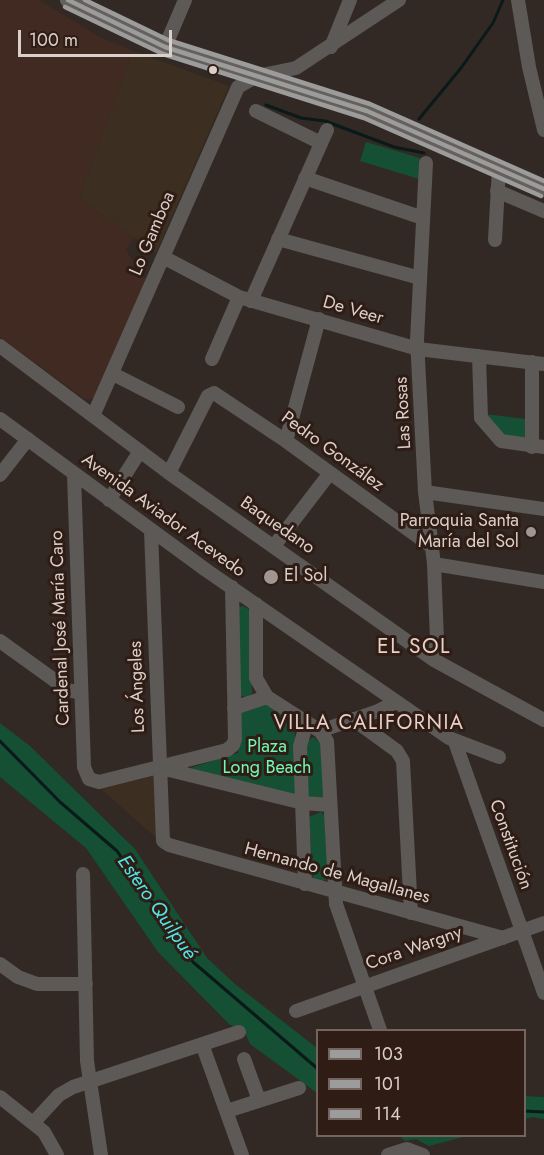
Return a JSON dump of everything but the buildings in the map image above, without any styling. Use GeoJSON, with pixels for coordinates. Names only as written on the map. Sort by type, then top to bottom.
{"type":"FeatureCollection","features":[{"type":"Feature","properties":{"kind":"main road"},"geometry":{"type":"LineString","coordinates":[[68,0],[165,47],[367,111],[544,189]]}},
{"type":"Feature","properties":{"kind":"street"},"geometry":{"type":"LineString","coordinates":[[165,47],[185,0]]}},
{"type":"Feature","properties":{"kind":"street"},"geometry":{"type":"LineString","coordinates":[[331,46],[350,0]]}},
{"type":"Feature","properties":{"kind":"street"},"geometry":{"type":"LineString","coordinates":[[257,76],[296,68],[399,0]]}},
{"type":"Feature","properties":{"kind":"street"},"geometry":{"type":"LineString","coordinates":[[518,0],[529,67],[544,130]]}},
{"type":"Feature","properties":{"kind":"street","name":"Lo Gamboa"},"geometry":{"type":"LineString","coordinates":[[93,416],[164,257],[229,102],[238,87],[257,76]]}},
{"type":"Feature","properties":{"kind":"street"},"geometry":{"type":"LineString","coordinates":[[212,359],[278,239],[324,137],[256,111]]}},
{"type":"Feature","properties":{"kind":"street","name":"Las Rosas"},"geometry":{"type":"LineString","coordinates":[[426,163],[418,349],[425,492],[434,564],[437,640],[434,660]]}},
{"type":"Feature","properties":{"kind":"street"},"geometry":{"type":"LineString","coordinates":[[495,240],[499,168]]}},
{"type":"Feature","properties":{"kind":"street"},"geometry":{"type":"LineString","coordinates":[[305,178],[423,218]]}},
{"type":"Feature","properties":{"kind":"street"},"geometry":{"type":"LineString","coordinates":[[497,191],[544,211]]}},
{"type":"Feature","properties":{"kind":"street"},"geometry":{"type":"LineString","coordinates":[[278,239],[420,278]]}},
{"type":"Feature","properties":{"kind":"street","name":"De Veer"},"geometry":{"type":"LineString","coordinates":[[164,257],[245,299],[418,349],[538,363]]}},
{"type":"Feature","properties":{"kind":"street"},"geometry":{"type":"LineString","coordinates":[[286,441],[319,319]]}},
{"type":"Feature","properties":{"kind":"street","name":"Baquedano"},"geometry":{"type":"LineString","coordinates":[[0,346],[169,473],[434,660],[544,720]]}},
{"type":"Feature","properties":{"kind":"street"},"geometry":{"type":"LineString","coordinates":[[479,356],[481,418],[501,441],[538,447],[538,363]]}},
{"type":"Feature","properties":{"kind":"street"},"geometry":{"type":"LineString","coordinates":[[113,374],[178,407]]}},
{"type":"Feature","properties":{"kind":"street","name":"Pedro González"},"geometry":{"type":"LineString","coordinates":[[169,473],[210,394],[220,395],[431,546]]}},
{"type":"Feature","properties":{"kind":"street","name":"Avenida Aviador Acevedo"},"geometry":{"type":"LineString","coordinates":[[0,419],[151,531],[396,702],[455,742],[499,758]]}},
{"type":"Feature","properties":{"kind":"street"},"geometry":{"type":"LineString","coordinates":[[0,475],[28,440]]}},
{"type":"Feature","properties":{"kind":"street"},"geometry":{"type":"LineString","coordinates":[[109,500],[140,451]]}},
{"type":"Feature","properties":{"kind":"street"},"geometry":{"type":"LineString","coordinates":[[274,546],[330,473]]}},
{"type":"Feature","properties":{"kind":"street","name":"Cardenal José María Caro"},"geometry":{"type":"LineString","coordinates":[[75,475],[84,767],[89,779],[99,782],[159,767]]}},
{"type":"Feature","properties":{"kind":"street"},"geometry":{"type":"LineString","coordinates":[[425,492],[544,509]]}},
{"type":"Feature","properties":{"kind":"street","name":"Los Ángeles"},"geometry":{"type":"LineString","coordinates":[[151,531],[163,842]]}},
{"type":"Feature","properties":{"kind":"street"},"geometry":{"type":"LineString","coordinates":[[434,564],[544,582]]}},
{"type":"Feature","properties":{"kind":"street"},"geometry":{"type":"LineString","coordinates":[[159,767],[227,750],[233,745],[232,587]]}},
{"type":"Feature","properties":{"kind":"street"},"geometry":{"type":"LineString","coordinates":[[256,604],[256,678],[267,697],[320,731],[327,741],[336,904],[380,1029]]}},
{"type":"Feature","properties":{"kind":"street"},"geometry":{"type":"LineString","coordinates":[[0,641],[68,690],[81,693]]}},
{"type":"Feature","properties":{"kind":"street"},"geometry":{"type":"LineString","coordinates":[[234,708],[267,697]]}},
{"type":"Feature","properties":{"kind":"street"},"geometry":{"type":"LineString","coordinates":[[320,731],[378,711],[396,702]]}},
{"type":"Feature","properties":{"kind":"street"},"geometry":{"type":"LineString","coordinates":[[375,735],[378,711]]}},
{"type":"Feature","properties":{"kind":"street"},"geometry":{"type":"LineString","coordinates":[[353,719],[396,751],[403,761],[411,913]]}},
{"type":"Feature","properties":{"kind":"street"},"geometry":{"type":"LineString","coordinates":[[305,884],[300,741],[307,722]]}},
{"type":"Feature","properties":{"kind":"street","name":"Constitución"},"geometry":{"type":"LineString","coordinates":[[455,742],[544,993]]}},
{"type":"Feature","properties":{"kind":"street"},"geometry":{"type":"LineString","coordinates":[[159,767],[303,803],[330,805]]}},
{"type":"Feature","properties":{"kind":"street","name":"Hernando de Magallanes"},"geometry":{"type":"LineString","coordinates":[[163,842],[305,884],[503,938]]}},
{"type":"Feature","properties":{"kind":"street"},"geometry":{"type":"LineString","coordinates":[[83,874],[89,1082],[101,1155]]}},
{"type":"Feature","properties":{"kind":"street","name":"Cora Wargny"},"geometry":{"type":"LineString","coordinates":[[296,1011],[544,923]]}},
{"type":"Feature","properties":{"kind":"street"},"geometry":{"type":"LineString","coordinates":[[0,964],[18,977],[37,984],[86,984]]}},
{"type":"Feature","properties":{"kind":"street"},"geometry":{"type":"LineString","coordinates":[[34,1122],[59,1095],[73,1087],[239,1032]]}},
{"type":"Feature","properties":{"kind":"street"},"geometry":{"type":"LineString","coordinates":[[202,1044],[242,1155]]}},
{"type":"Feature","properties":{"kind":"street"},"geometry":{"type":"LineString","coordinates":[[244,1059],[259,1100]]}},
{"type":"Feature","properties":{"kind":"street"},"geometry":{"type":"LineString","coordinates":[[227,1111],[299,1088]]}},
{"type":"Feature","properties":{"kind":"street"},"geometry":{"type":"LineString","coordinates":[[0,1097],[44,1132],[57,1155]]}},
{"type":"Feature","properties":{"kind":"street"},"geometry":{"type":"LineString","coordinates":[[388,1155],[407,1149],[421,1153]]}},
{"type":"Feature","properties":{"kind":"shaded area"},"geometry":{"type":"Polygon","coordinates":[[[0,0],[39,0],[98,36],[133,51],[79,198],[134,237],[126,250],[134,263],[131,270],[147,279],[94,398],[86,400],[0,337],[0,0]]]}},
{"type":"Feature","properties":{"kind":"shaded area"},"geometry":{"type":"Polygon","coordinates":[[[133,51],[229,86],[156,253],[79,198],[133,51]]]}},
{"type":"Feature","properties":{"kind":"shaded area"},"geometry":{"type":"Polygon","coordinates":[[[154,776],[157,835],[154,836],[100,788],[154,776]]]}},
{"type":"Feature","properties":{"kind":"green space"},"geometry":{"type":"Polygon","coordinates":[[[366,142],[420,158],[419,179],[360,161],[366,142]]]}},
{"type":"Feature","properties":{"kind":"green space"},"geometry":{"type":"Polygon","coordinates":[[[485,414],[526,419],[527,438],[525,440],[498,434],[485,414]]]}},
{"type":"Feature","properties":{"kind":"green space"},"geometry":{"type":"Polygon","coordinates":[[[243,606],[250,610],[252,694],[246,698],[237,693],[239,607],[243,606]]]}},
{"type":"Feature","properties":{"kind":"green space","name":"Plaza Long Beach"},"geometry":{"type":"Polygon","coordinates":[[[268,702],[294,720],[298,792],[293,796],[190,768],[238,753],[240,712],[268,702]]]}},
{"type":"Feature","properties":{"kind":"green space"},"geometry":{"type":"Polygon","coordinates":[[[0,723],[30,746],[135,849],[207,958],[235,984],[316,1047],[316,1092],[250,1044],[244,1030],[230,1025],[158,952],[86,848],[0,777],[0,723]]]}},
{"type":"Feature","properties":{"kind":"green space"},"geometry":{"type":"Polygon","coordinates":[[[313,737],[323,745],[325,798],[311,801],[307,793],[304,744],[313,737]]]}},
{"type":"Feature","properties":{"kind":"green space"},"geometry":{"type":"Polygon","coordinates":[[[321,812],[325,816],[328,879],[322,881],[313,878],[309,817],[321,812]]]}},
{"type":"Feature","properties":{"kind":"green space"},"geometry":{"type":"Polygon","coordinates":[[[526,1096],[544,1097],[544,1119],[533,1117],[526,1119],[526,1096]]]}},
{"type":"Feature","properties":{"kind":"green space"},"geometry":{"type":"Polygon","coordinates":[[[401,1137],[463,1137],[429,1146],[416,1139],[405,1141],[401,1137]]]}},
{"type":"Feature","properties":{"kind":"waterway"},"geometry":{"type":"LineString","coordinates":[[419,119],[461,68],[493,23],[503,0]]}},
{"type":"Feature","properties":{"kind":"waterway"},"geometry":{"type":"LineString","coordinates":[[266,105],[301,118],[325,121],[394,147],[424,153]]}},
{"type":"Feature","properties":{"kind":"waterway","name":"Estero Quilpué"},"geometry":{"type":"LineString","coordinates":[[0,741],[60,802],[117,851],[193,962],[316,1067]]}},
{"type":"Feature","properties":{"kind":"waterway","name":"Estero Quilpué"},"geometry":{"type":"LineString","coordinates":[[526,1111],[544,1112]]}},
{"type":"Feature","properties":{"kind":"transit line","name":"103"},"geometry":{"type":"LineString","coordinates":[[68,0],[165,47],[367,111],[544,189]]}},
{"type":"Feature","properties":{"kind":"transit line","name":"114"},"geometry":{"type":"LineString","coordinates":[[85,0],[168,40],[370,104],[544,181]]}},
{"type":"Feature","properties":{"kind":"transit line","name":"101"},"geometry":{"type":"LineString","coordinates":[[65,7],[163,54],[364,118],[541,196]]}},
{"type":"Feature","properties":{"kind":"place","name":"Parroquia Santa María del Sol"},"geometry":{"type":"Point","coordinates":[531,532]}},
{"type":"Feature","properties":{"kind":"place","name":"El Sol"},"geometry":{"type":"Point","coordinates":[271,577]}},
{"type":"Feature","properties":{"kind":"district","name":"EL SOL"},"geometry":{"type":"Point","coordinates":[414,648]}},
{"type":"Feature","properties":{"kind":"district","name":"VILLA CALIFORNIA"},"geometry":{"type":"Point","coordinates":[369,724]}}]}
